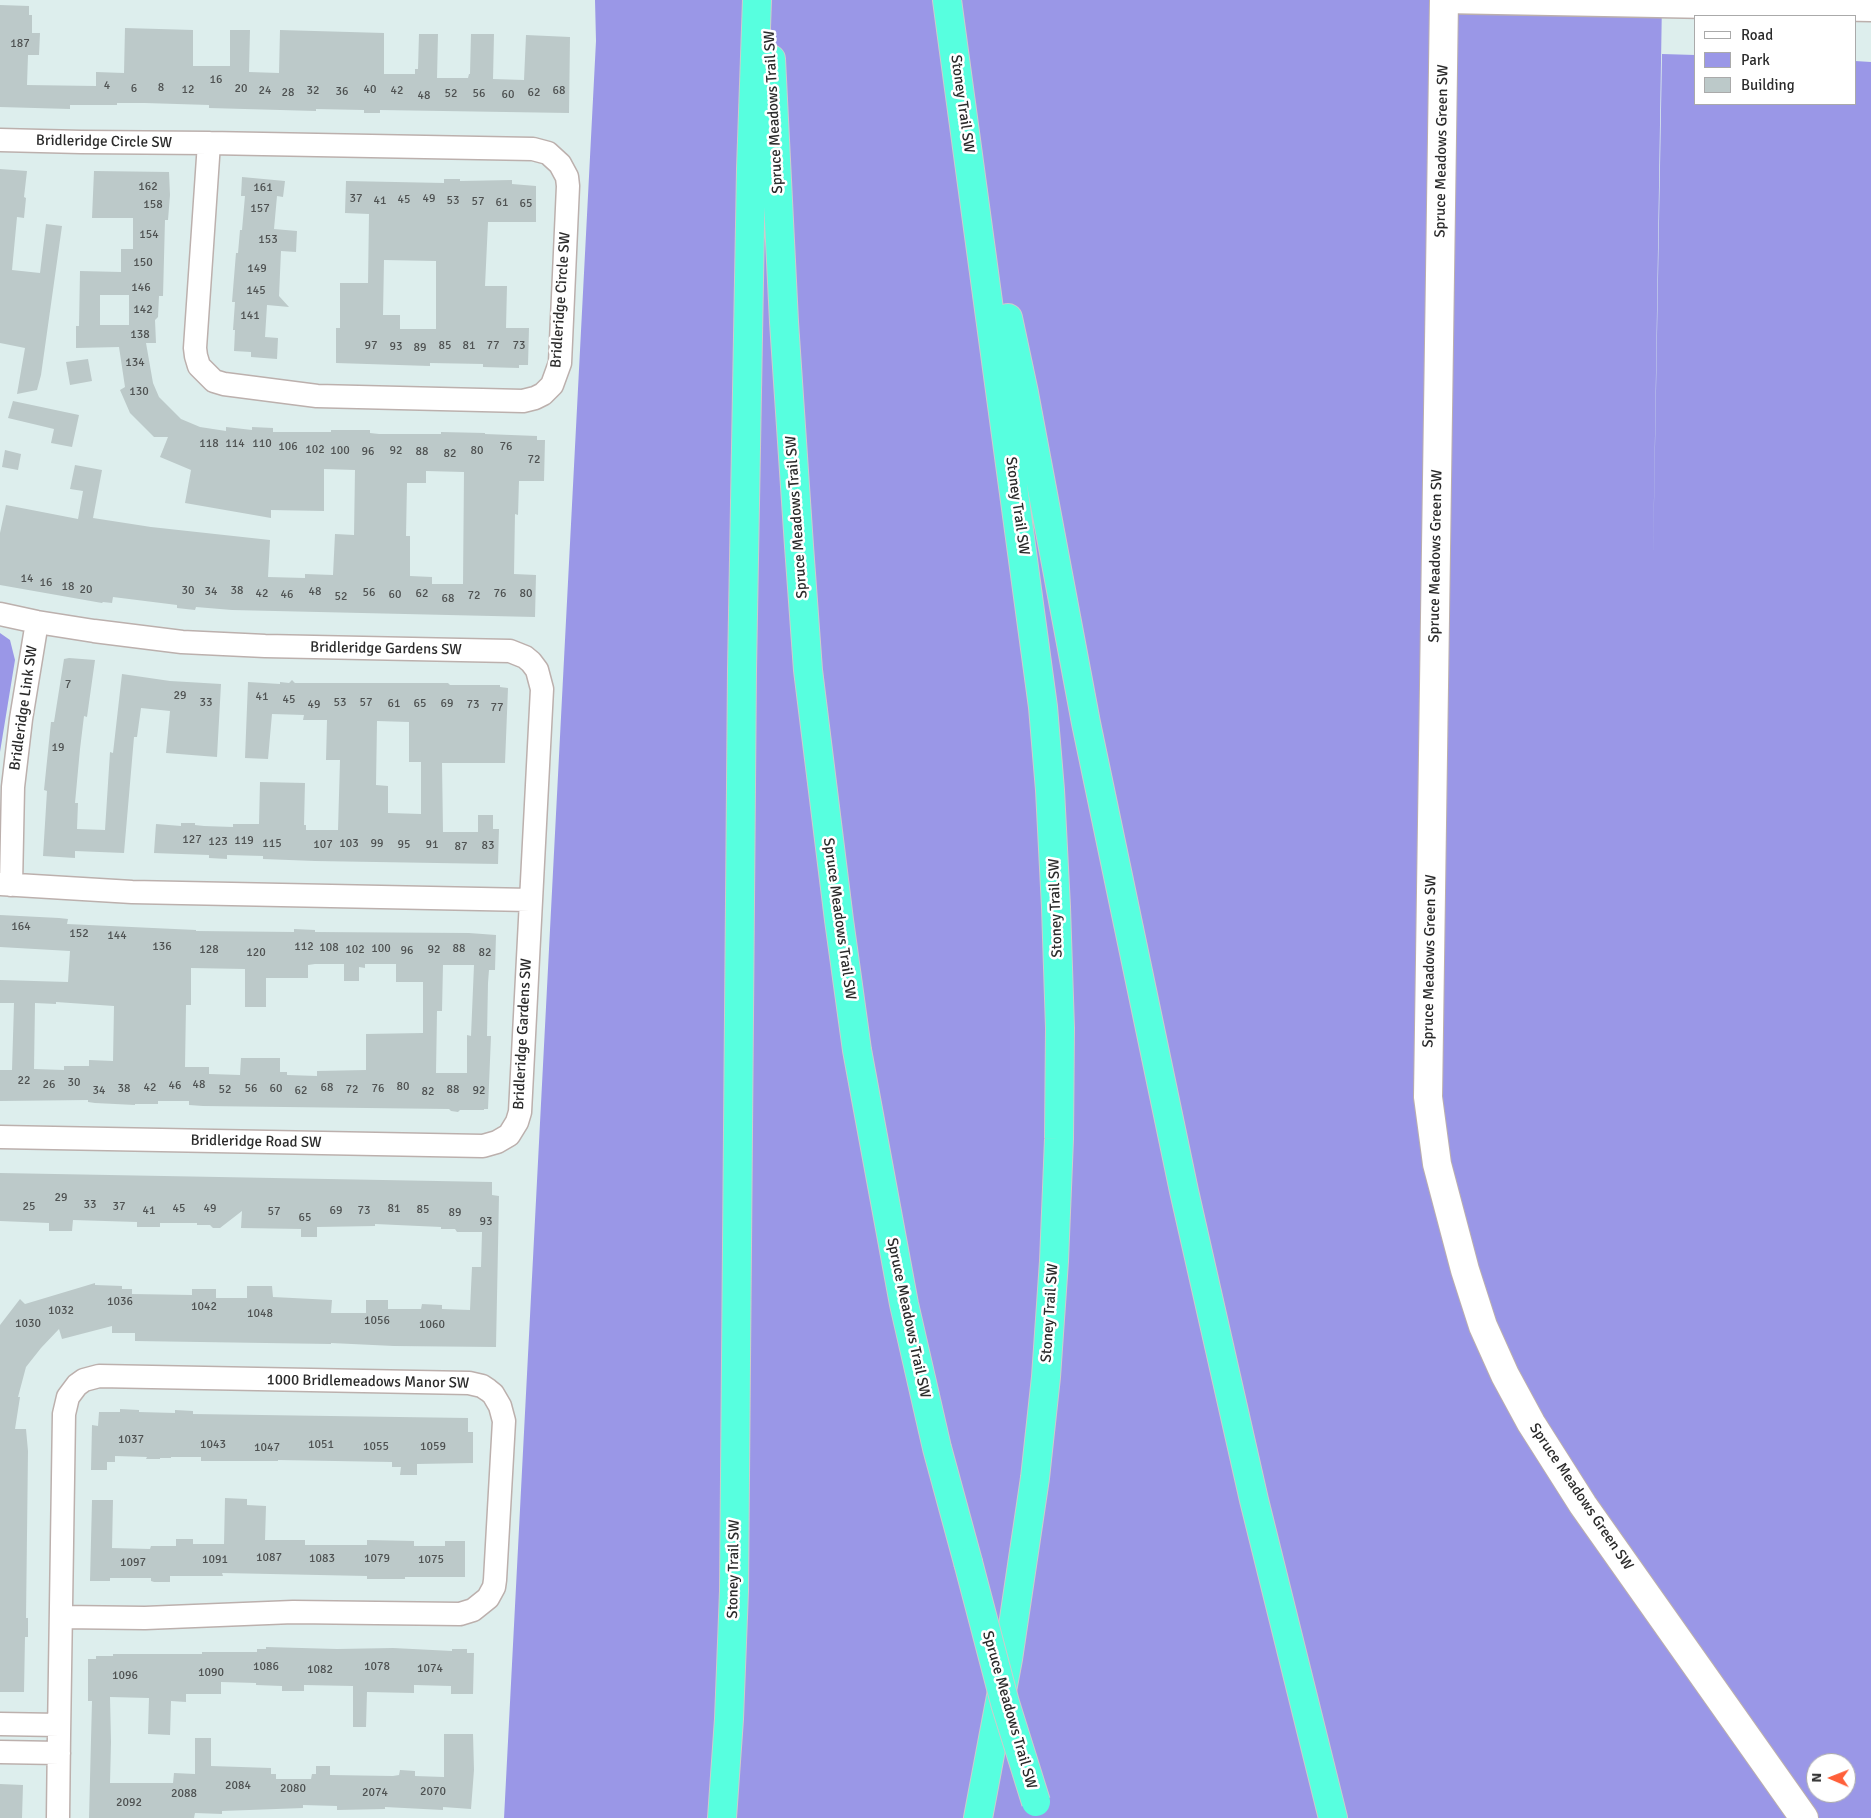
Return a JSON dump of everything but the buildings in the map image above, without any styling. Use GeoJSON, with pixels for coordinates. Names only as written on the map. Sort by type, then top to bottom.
{"type":"FeatureCollection","features":[{"type":"Feature","properties":{"kind":"highway","name":"Stoney Trail SW"},"geometry":{"type":"LineString","coordinates":[[722,1818],[729,1719],[734,1591],[742,670],[751,179],[758,0]]}},
{"type":"Feature","properties":{"kind":"highway","name":"Spruce Meadows Trail SW"},"geometry":{"type":"LineString","coordinates":[[768,0],[785,340],[808,670],[838,920],[857,1050],[904,1304],[937,1448],[1005,1703],[1039,1810]]}},
{"type":"Feature","properties":{"kind":"highway","name":"Stoney Trail SW"},"geometry":{"type":"LineString","coordinates":[[948,0],[1042,707],[1050,790],[1060,1028],[1059,1139],[1054,1261],[1046,1377],[1035,1478],[1008,1659],[978,1818]]}},
{"type":"Feature","properties":{"kind":"highway"},"geometry":{"type":"LineString","coordinates":[[975,196],[1002,291],[1024,393],[1086,723],[1201,1270],[1261,1528],[1333,1818]]}},
{"type":"Feature","properties":{"kind":"street"},"geometry":{"type":"LineString","coordinates":[[1444,1],[1871,10]]}},
{"type":"Feature","properties":{"kind":"street","name":"Spruce Meadows Green SW"},"geometry":{"type":"LineString","coordinates":[[1444,1],[1428,1097],[1437,1164],[1464,1270],[1483,1326],[1505,1375],[1531,1423],[1583,1505],[1804,1818]]}},
{"type":"Feature","properties":{"kind":"street","name":"Bridleridge Circle SW"},"geometry":{"type":"LineString","coordinates":[[0,140],[208,143],[533,149],[548,153],[560,164],[567,177],[568,186],[560,363],[556,378],[552,384],[543,394],[535,398],[523,400],[317,396],[224,384],[214,381],[199,366],[195,348],[208,143]]}},
{"type":"Feature","properties":{"kind":"street","name":"Bridleridge Gardens SW"},"geometry":{"type":"LineString","coordinates":[[0,614],[94,632],[182,642],[265,646],[510,651],[525,657],[537,670],[542,689],[520,1112],[517,1122],[508,1135]]}},
{"type":"Feature","properties":{"kind":"street","name":"Bridleridge Link SW"},"geometry":{"type":"LineString","coordinates":[[6,884],[13,787],[21,719],[37,622]]}},
{"type":"Feature","properties":{"kind":"street"},"geometry":{"type":"LineString","coordinates":[[6,884],[132,892],[530,900]]}},
{"type":"Feature","properties":{"kind":"street","name":"Bridleridge Road SW"},"geometry":{"type":"LineString","coordinates":[[0,1137],[483,1146],[497,1142],[508,1135]]}},
{"type":"Feature","properties":{"kind":"street","name":"1000 Bridlemeadows Manor SW"},"geometry":{"type":"LineString","coordinates":[[58,1818],[64,1414],[68,1397],[72,1390],[84,1380],[99,1376],[469,1382],[488,1390],[493,1394],[500,1406],[504,1420],[495,1580],[488,1598],[473,1610],[460,1614],[293,1612],[162,1618],[61,1617]]}},
{"type":"Feature","properties":{"kind":"street"},"geometry":{"type":"LineString","coordinates":[[0,1724],[59,1738]]}},
{"type":"Feature","properties":{"kind":"street"},"geometry":{"type":"LineString","coordinates":[[0,1752],[59,1738]]}},
{"type":"Feature","properties":{"kind":"green space"},"geometry":{"type":"Polygon","coordinates":[[[595,0],[1662,0],[1653,559],[1662,54],[1694,55],[1694,105],[1856,105],[1856,61],[1871,62],[1871,1818],[504,1818],[596,41],[595,0]]]}},
{"type":"Feature","properties":{"kind":"green space"},"geometry":{"type":"Polygon","coordinates":[[[0,633],[10,640],[15,660],[0,752],[0,633]]]}}]}
